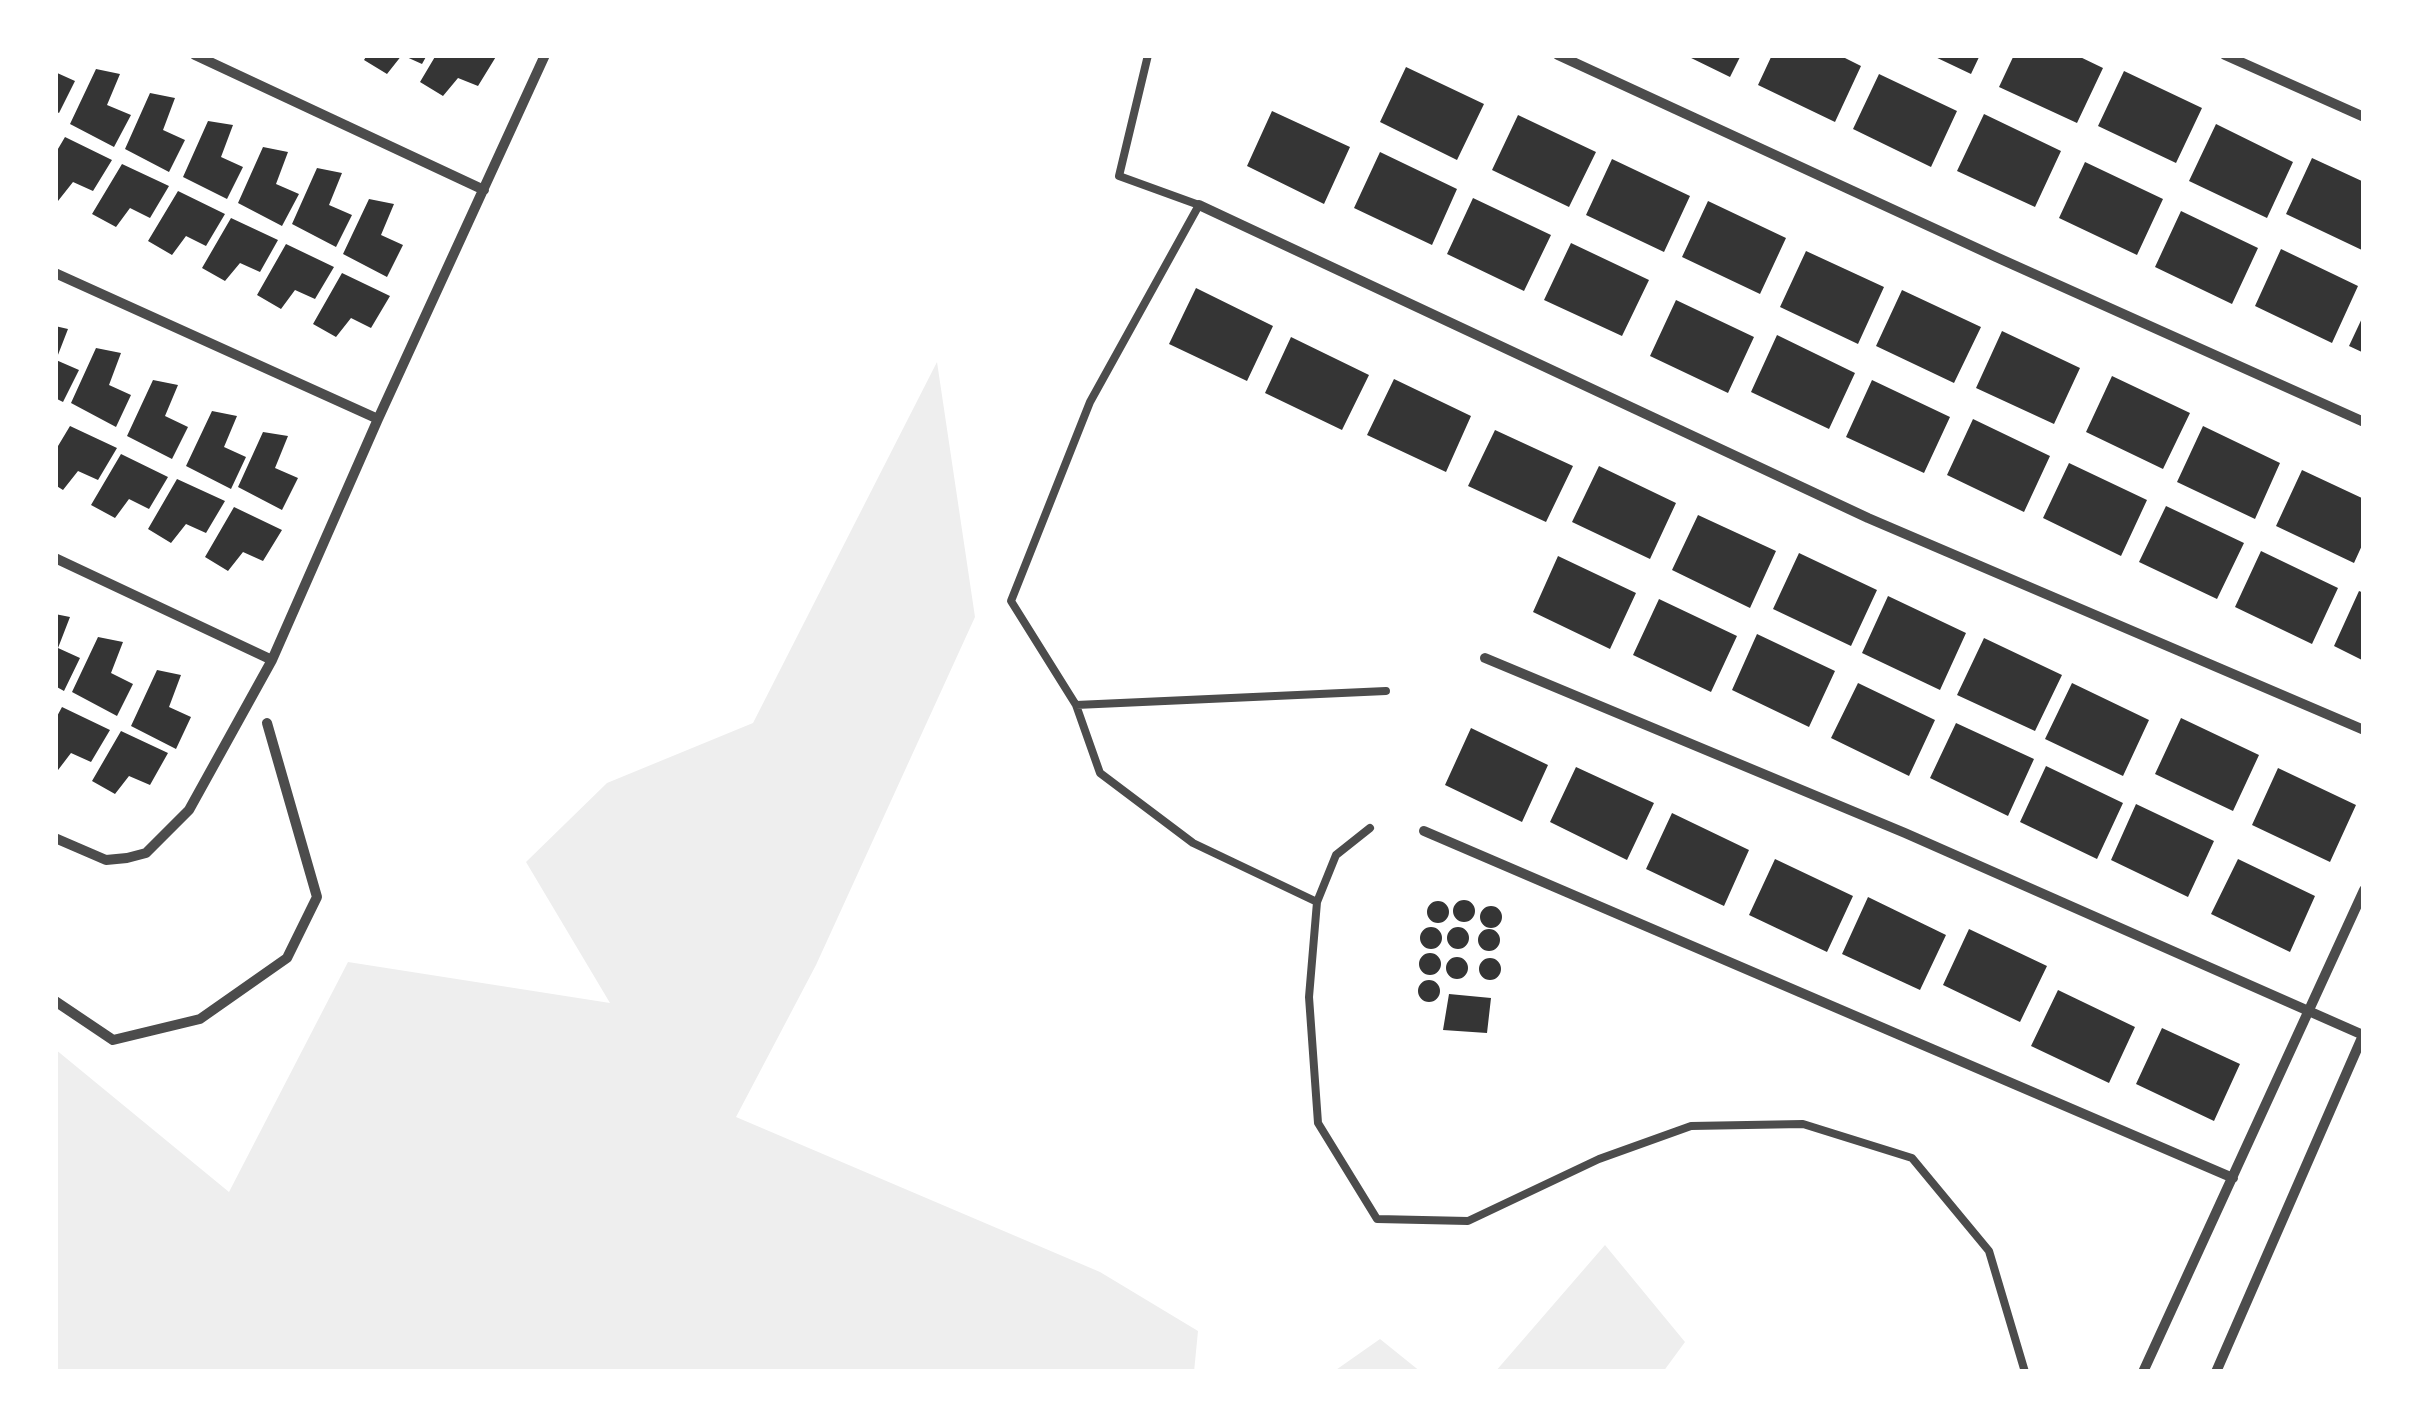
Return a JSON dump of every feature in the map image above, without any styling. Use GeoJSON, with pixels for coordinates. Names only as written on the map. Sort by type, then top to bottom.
{"type":"FeatureCollection","features":[{"type":"Feature","properties":{"kind":"street"},"geometry":{"type":"LineString","coordinates":[[195,55],[484,190]]}},
{"type":"Feature","properties":{"kind":"street"},"geometry":{"type":"LineString","coordinates":[[55,838],[106,860],[146,853],[189,810],[272,660],[545,55]]}},
{"type":"Feature","properties":{"kind":"street"},"geometry":{"type":"LineString","coordinates":[[1558,55],[2364,422]]}},
{"type":"Feature","properties":{"kind":"street"},"geometry":{"type":"LineString","coordinates":[[2225,55],[2364,117]]}},
{"type":"Feature","properties":{"kind":"street"},"geometry":{"type":"LineString","coordinates":[[1199,204],[1868,518],[2364,730]]}},
{"type":"Feature","properties":{"kind":"street"},"geometry":{"type":"LineString","coordinates":[[55,274],[378,419]]}},
{"type":"Feature","properties":{"kind":"street"},"geometry":{"type":"LineString","coordinates":[[55,558],[272,660]]}},
{"type":"Feature","properties":{"kind":"street"},"geometry":{"type":"LineString","coordinates":[[1485,658],[1905,833],[2309,1014],[2364,1034],[2216,1372]]}},
{"type":"Feature","properties":{"kind":"street"},"geometry":{"type":"LineString","coordinates":[[55,1001],[114,1040],[200,1019],[287,958],[317,897],[268,723]]}},
{"type":"Feature","properties":{"kind":"street"},"geometry":{"type":"LineString","coordinates":[[1424,831],[2233,1178]]}},
{"type":"Feature","properties":{"kind":"street"},"geometry":{"type":"LineString","coordinates":[[2143,1372],[2364,890]]}},
{"type":"Feature","properties":{"kind":"lane"},"geometry":{"type":"LineString","coordinates":[[1148,55],[1120,176],[1199,204],[1090,402],[1011,601],[1076,704],[1100,773],[1193,843],[1317,902]]}},
{"type":"Feature","properties":{"kind":"lane"},"geometry":{"type":"LineString","coordinates":[[1076,704],[1386,691]]}},
{"type":"Feature","properties":{"kind":"lane"},"geometry":{"type":"LineString","coordinates":[[1370,828],[1336,856],[1317,902],[1309,997],[1318,1124],[1377,1220],[1468,1221],[1599,1159],[1691,1126],[1803,1124],[1912,1158],[1989,1251],[2024,1372]]}},
{"type":"Feature","properties":{"kind":"shaded area"},"geometry":{"type":"Polygon","coordinates":[[[937,362],[975,617],[816,965],[736,1117],[1100,1272],[1198,1331],[1194,1372],[55,1372],[55,1049],[229,1192],[348,962],[610,1003],[526,862],[607,783],[753,723],[937,362]]]}},
{"type":"Feature","properties":{"kind":"shaded area"},"geometry":{"type":"Polygon","coordinates":[[[1605,1245],[1685,1342],[1663,1372],[1495,1372],[1605,1245]]]}},
{"type":"Feature","properties":{"kind":"shaded area"},"geometry":{"type":"Polygon","coordinates":[[[1380,1339],[1421,1372],[1333,1372],[1380,1339]]]}},
{"type":"Feature","properties":{"kind":"building"},"geometry":{"type":"Polygon","coordinates":[[[367,55],[402,55],[387,74],[364,60],[367,55]]]}},
{"type":"Feature","properties":{"kind":"building"},"geometry":{"type":"Polygon","coordinates":[[[402,55],[427,55],[422,64],[402,55]]]}},
{"type":"Feature","properties":{"kind":"building"},"geometry":{"type":"Polygon","coordinates":[[[436,55],[497,55],[478,86],[458,78],[443,96],[420,82],[436,55]]]}},
{"type":"Feature","properties":{"kind":"building"},"geometry":{"type":"Polygon","coordinates":[[[1685,55],[1741,55],[1730,77],[1685,55]]]}},
{"type":"Feature","properties":{"kind":"building"},"geometry":{"type":"Polygon","coordinates":[[[1772,55],[1839,55],[1861,66],[1835,122],[1758,85],[1772,55]]]}},
{"type":"Feature","properties":{"kind":"building"},"geometry":{"type":"Polygon","coordinates":[[[1931,55],[1980,55],[1971,74],[1931,55]]]}},
{"type":"Feature","properties":{"kind":"building"},"geometry":{"type":"Polygon","coordinates":[[[2014,55],[2076,55],[2103,68],[2077,123],[1999,87],[2014,55]]]}},
{"type":"Feature","properties":{"kind":"building"},"geometry":{"type":"Polygon","coordinates":[[[1406,67],[1484,104],[1457,160],[1380,122],[1406,67]]]}},
{"type":"Feature","properties":{"kind":"building"},"geometry":{"type":"Polygon","coordinates":[[[96,69],[120,74],[107,105],[131,115],[114,147],[70,124],[96,69]]]}},
{"type":"Feature","properties":{"kind":"building"},"geometry":{"type":"Polygon","coordinates":[[[2124,71],[2202,108],[2176,163],[2098,126],[2124,71]]]}},
{"type":"Feature","properties":{"kind":"building"},"geometry":{"type":"Polygon","coordinates":[[[55,72],[75,81],[59,113],[55,111],[55,72]]]}},
{"type":"Feature","properties":{"kind":"building"},"geometry":{"type":"Polygon","coordinates":[[[1879,74],[1957,111],[1931,167],[1853,129],[1879,74]]]}},
{"type":"Feature","properties":{"kind":"building"},"geometry":{"type":"Polygon","coordinates":[[[150,93],[175,98],[163,130],[185,140],[169,172],[125,149],[150,93]]]}},
{"type":"Feature","properties":{"kind":"building"},"geometry":{"type":"Polygon","coordinates":[[[1272,111],[1350,147],[1324,204],[1247,166],[1272,111]]]}},
{"type":"Feature","properties":{"kind":"building"},"geometry":{"type":"Polygon","coordinates":[[[1984,114],[2061,151],[2035,207],[1957,171],[1984,114]]]}},
{"type":"Feature","properties":{"kind":"building"},"geometry":{"type":"Polygon","coordinates":[[[1518,115],[1596,152],[1569,207],[1492,170],[1518,115]]]}},
{"type":"Feature","properties":{"kind":"building"},"geometry":{"type":"Polygon","coordinates":[[[208,121],[233,125],[221,157],[243,167],[227,199],[183,177],[208,121]]]}},
{"type":"Feature","properties":{"kind":"building"},"geometry":{"type":"Polygon","coordinates":[[[2216,124],[2293,162],[2267,218],[2189,181],[2216,124]]]}},
{"type":"Feature","properties":{"kind":"building"},"geometry":{"type":"Polygon","coordinates":[[[65,137],[112,160],[93,191],[73,182],[58,201],[55,154],[65,137]]]}},
{"type":"Feature","properties":{"kind":"building"},"geometry":{"type":"Polygon","coordinates":[[[263,147],[288,152],[276,184],[299,194],[282,226],[238,203],[263,147]]]}},
{"type":"Feature","properties":{"kind":"building"},"geometry":{"type":"Polygon","coordinates":[[[1380,152],[1457,189],[1432,245],[1354,208],[1380,152]]]}},
{"type":"Feature","properties":{"kind":"building"},"geometry":{"type":"Polygon","coordinates":[[[2312,158],[2364,182],[2364,251],[2286,214],[2312,158]]]}},
{"type":"Feature","properties":{"kind":"building"},"geometry":{"type":"Polygon","coordinates":[[[1612,159],[1690,196],[1664,252],[1586,215],[1612,159]]]}},
{"type":"Feature","properties":{"kind":"building"},"geometry":{"type":"Polygon","coordinates":[[[2085,162],[2163,199],[2137,255],[2059,218],[2085,162]]]}},
{"type":"Feature","properties":{"kind":"building"},"geometry":{"type":"Polygon","coordinates":[[[122,164],[169,186],[150,218],[130,208],[116,227],[92,214],[122,164]]]}},
{"type":"Feature","properties":{"kind":"building"},"geometry":{"type":"Polygon","coordinates":[[[317,168],[342,173],[329,205],[352,215],[336,247],[292,224],[317,168]]]}},
{"type":"Feature","properties":{"kind":"building"},"geometry":{"type":"Polygon","coordinates":[[[178,191],[225,214],[206,246],[186,236],[172,255],[148,241],[178,191]]]}},
{"type":"Feature","properties":{"kind":"building"},"geometry":{"type":"Polygon","coordinates":[[[1473,198],[1551,235],[1524,291],[1447,254],[1473,198]]]}},
{"type":"Feature","properties":{"kind":"building"},"geometry":{"type":"Polygon","coordinates":[[[369,199],[394,204],[381,235],[403,245],[387,277],[343,254],[369,199]]]}},
{"type":"Feature","properties":{"kind":"building"},"geometry":{"type":"Polygon","coordinates":[[[1708,201],[1786,238],[1760,294],[1682,257],[1708,201]]]}},
{"type":"Feature","properties":{"kind":"building"},"geometry":{"type":"Polygon","coordinates":[[[2181,211],[2258,248],[2232,304],[2155,267],[2181,211]]]}},
{"type":"Feature","properties":{"kind":"building"},"geometry":{"type":"Polygon","coordinates":[[[231,218],[278,240],[260,272],[240,263],[225,281],[202,268],[231,218]]]}},
{"type":"Feature","properties":{"kind":"building"},"geometry":{"type":"Polygon","coordinates":[[[1571,243],[1649,280],[1622,336],[1544,300],[1571,243]]]}},
{"type":"Feature","properties":{"kind":"building"},"geometry":{"type":"Polygon","coordinates":[[[286,244],[334,267],[315,299],[295,290],[281,309],[257,295],[286,244]]]}},
{"type":"Feature","properties":{"kind":"building"},"geometry":{"type":"Polygon","coordinates":[[[2281,249],[2358,286],[2332,343],[2255,306],[2281,249]]]}},
{"type":"Feature","properties":{"kind":"building"},"geometry":{"type":"Polygon","coordinates":[[[1806,251],[1884,287],[1858,344],[1780,307],[1806,251]]]}},
{"type":"Feature","properties":{"kind":"building"},"geometry":{"type":"Polygon","coordinates":[[[342,273],[390,296],[371,328],[351,318],[336,337],[313,324],[342,273]]]}},
{"type":"Feature","properties":{"kind":"building"},"geometry":{"type":"Polygon","coordinates":[[[1196,288],[1273,326],[1247,381],[1169,344],[1196,288]]]}},
{"type":"Feature","properties":{"kind":"building"},"geometry":{"type":"Polygon","coordinates":[[[1902,290],[1981,327],[1954,383],[1876,346],[1902,290]]]}},
{"type":"Feature","properties":{"kind":"building"},"geometry":{"type":"Polygon","coordinates":[[[1676,300],[1754,337],[1728,393],[1650,356],[1676,300]]]}},
{"type":"Feature","properties":{"kind":"building"},"geometry":{"type":"Polygon","coordinates":[[[2364,314],[2364,353],[2349,346],[2364,314]]]}},
{"type":"Feature","properties":{"kind":"building"},"geometry":{"type":"Polygon","coordinates":[[[55,326],[68,329],[56,360],[79,370],[63,402],[55,398],[55,326]]]}},
{"type":"Feature","properties":{"kind":"building"},"geometry":{"type":"Polygon","coordinates":[[[2002,331],[2080,368],[2054,424],[1976,388],[2002,331]]]}},
{"type":"Feature","properties":{"kind":"building"},"geometry":{"type":"Polygon","coordinates":[[[1777,335],[1855,373],[1829,429],[1751,392],[1777,335]]]}},
{"type":"Feature","properties":{"kind":"building"},"geometry":{"type":"Polygon","coordinates":[[[1291,337],[1369,375],[1342,430],[1265,393],[1291,337]]]}},
{"type":"Feature","properties":{"kind":"building"},"geometry":{"type":"Polygon","coordinates":[[[96,348],[121,353],[109,385],[131,395],[116,427],[71,403],[96,348]]]}},
{"type":"Feature","properties":{"kind":"building"},"geometry":{"type":"Polygon","coordinates":[[[2112,376],[2190,413],[2163,469],[2086,432],[2112,376]]]}},
{"type":"Feature","properties":{"kind":"building"},"geometry":{"type":"Polygon","coordinates":[[[1394,379],[1471,416],[1446,472],[1367,435],[1394,379]]]}},
{"type":"Feature","properties":{"kind":"building"},"geometry":{"type":"Polygon","coordinates":[[[153,380],[178,385],[165,416],[188,427],[172,459],[127,436],[153,380]]]}},
{"type":"Feature","properties":{"kind":"building"},"geometry":{"type":"Polygon","coordinates":[[[1872,380],[1950,417],[1924,473],[1846,437],[1872,380]]]}},
{"type":"Feature","properties":{"kind":"building"},"geometry":{"type":"Polygon","coordinates":[[[212,411],[237,416],[224,447],[246,457],[231,489],[186,466],[212,411]]]}},
{"type":"Feature","properties":{"kind":"building"},"geometry":{"type":"Polygon","coordinates":[[[1973,419],[2050,456],[2024,512],[1947,475],[1973,419]]]}},
{"type":"Feature","properties":{"kind":"building"},"geometry":{"type":"Polygon","coordinates":[[[70,426],[117,448],[98,480],[78,471],[63,490],[55,485],[55,451],[70,426]]]}},
{"type":"Feature","properties":{"kind":"building"},"geometry":{"type":"Polygon","coordinates":[[[2203,426],[2280,463],[2255,519],[2177,482],[2203,426]]]}},
{"type":"Feature","properties":{"kind":"building"},"geometry":{"type":"Polygon","coordinates":[[[1495,430],[1573,466],[1546,522],[1468,486],[1495,430]]]}},
{"type":"Feature","properties":{"kind":"building"},"geometry":{"type":"Polygon","coordinates":[[[263,432],[288,436],[275,468],[298,478],[282,510],[238,487],[263,432]]]}},
{"type":"Feature","properties":{"kind":"building"},"geometry":{"type":"Polygon","coordinates":[[[121,454],[168,477],[149,509],[129,499],[115,518],[91,505],[121,454]]]}},
{"type":"Feature","properties":{"kind":"building"},"geometry":{"type":"Polygon","coordinates":[[[2069,463],[2147,500],[2121,556],[2043,518],[2069,463]]]}},
{"type":"Feature","properties":{"kind":"building"},"geometry":{"type":"Polygon","coordinates":[[[1599,466],[1676,503],[1650,559],[1572,522],[1599,466]]]}},
{"type":"Feature","properties":{"kind":"building"},"geometry":{"type":"Polygon","coordinates":[[[2302,470],[2364,499],[2364,541],[2354,563],[2276,526],[2302,470]]]}},
{"type":"Feature","properties":{"kind":"building"},"geometry":{"type":"Polygon","coordinates":[[[177,479],[225,501],[206,533],[186,524],[171,543],[148,529],[177,479]]]}},
{"type":"Feature","properties":{"kind":"building"},"geometry":{"type":"Polygon","coordinates":[[[2166,506],[2244,543],[2217,599],[2139,562],[2166,506]]]}},
{"type":"Feature","properties":{"kind":"building"},"geometry":{"type":"Polygon","coordinates":[[[234,507],[282,530],[263,561],[243,552],[228,571],[205,557],[234,507]]]}},
{"type":"Feature","properties":{"kind":"building"},"geometry":{"type":"Polygon","coordinates":[[[1698,515],[1776,551],[1750,608],[1672,570],[1698,515]]]}},
{"type":"Feature","properties":{"kind":"building"},"geometry":{"type":"Polygon","coordinates":[[[2261,551],[2338,588],[2312,644],[2235,607],[2261,551]]]}},
{"type":"Feature","properties":{"kind":"building"},"geometry":{"type":"Polygon","coordinates":[[[1799,553],[1877,590],[1851,646],[1773,609],[1799,553]]]}},
{"type":"Feature","properties":{"kind":"building"},"geometry":{"type":"Polygon","coordinates":[[[1558,556],[1636,593],[1610,649],[1533,612],[1558,556]]]}},
{"type":"Feature","properties":{"kind":"building"},"geometry":{"type":"Polygon","coordinates":[[[2359,591],[2364,593],[2364,661],[2334,646],[2359,591]]]}},
{"type":"Feature","properties":{"kind":"building"},"geometry":{"type":"Polygon","coordinates":[[[1888,596],[1966,633],[1940,690],[1862,653],[1888,596]]]}},
{"type":"Feature","properties":{"kind":"building"},"geometry":{"type":"Polygon","coordinates":[[[1659,599],[1737,636],[1711,692],[1633,655],[1659,599]]]}},
{"type":"Feature","properties":{"kind":"building"},"geometry":{"type":"Polygon","coordinates":[[[55,614],[70,617],[58,648],[80,658],[64,691],[55,686],[55,614]]]}},
{"type":"Feature","properties":{"kind":"building"},"geometry":{"type":"Polygon","coordinates":[[[1757,634],[1835,671],[1809,727],[1732,690],[1757,634]]]}},
{"type":"Feature","properties":{"kind":"building"},"geometry":{"type":"Polygon","coordinates":[[[98,637],[123,642],[111,673],[133,684],[117,716],[72,692],[98,637]]]}},
{"type":"Feature","properties":{"kind":"building"},"geometry":{"type":"Polygon","coordinates":[[[1984,638],[2062,675],[2035,731],[1957,695],[1984,638]]]}},
{"type":"Feature","properties":{"kind":"building"},"geometry":{"type":"Polygon","coordinates":[[[157,670],[181,675],[169,707],[191,717],[176,749],[131,726],[157,670]]]}},
{"type":"Feature","properties":{"kind":"building"},"geometry":{"type":"Polygon","coordinates":[[[1858,683],[1935,720],[1909,776],[1831,738],[1858,683]]]}},
{"type":"Feature","properties":{"kind":"building"},"geometry":{"type":"Polygon","coordinates":[[[2072,683],[2149,720],[2123,776],[2045,739],[2072,683]]]}},
{"type":"Feature","properties":{"kind":"building"},"geometry":{"type":"Polygon","coordinates":[[[62,707],[110,730],[91,762],[71,753],[55,774],[55,720],[62,707]]]}},
{"type":"Feature","properties":{"kind":"building"},"geometry":{"type":"Polygon","coordinates":[[[2181,718],[2259,755],[2233,811],[2155,774],[2181,718]]]}},
{"type":"Feature","properties":{"kind":"building"},"geometry":{"type":"Polygon","coordinates":[[[1956,723],[2034,759],[2008,816],[1930,778],[1956,723]]]}},
{"type":"Feature","properties":{"kind":"building"},"geometry":{"type":"Polygon","coordinates":[[[1471,728],[1548,765],[1522,822],[1445,785],[1471,728]]]}},
{"type":"Feature","properties":{"kind":"building"},"geometry":{"type":"Polygon","coordinates":[[[121,731],[168,753],[150,785],[129,776],[115,794],[92,781],[121,731]]]}},
{"type":"Feature","properties":{"kind":"building"},"geometry":{"type":"Polygon","coordinates":[[[2046,766],[2123,803],[2097,859],[2020,822],[2046,766]]]}},
{"type":"Feature","properties":{"kind":"building"},"geometry":{"type":"Polygon","coordinates":[[[1576,767],[1654,803],[1627,860],[1550,822],[1576,767]]]}},
{"type":"Feature","properties":{"kind":"building"},"geometry":{"type":"Polygon","coordinates":[[[2278,768],[2356,805],[2330,862],[2252,825],[2278,768]]]}},
{"type":"Feature","properties":{"kind":"building"},"geometry":{"type":"Polygon","coordinates":[[[2136,804],[2214,841],[2188,897],[2111,860],[2136,804]]]}},
{"type":"Feature","properties":{"kind":"building"},"geometry":{"type":"Polygon","coordinates":[[[1672,813],[1749,850],[1724,906],[1646,869],[1672,813]]]}},
{"type":"Feature","properties":{"kind":"building"},"geometry":{"type":"Polygon","coordinates":[[[1775,859],[1853,896],[1827,952],[1749,915],[1775,859]]]}},
{"type":"Feature","properties":{"kind":"building"},"geometry":{"type":"Polygon","coordinates":[[[2238,859],[2315,896],[2290,952],[2211,914],[2238,859]]]}},
{"type":"Feature","properties":{"kind":"building"},"geometry":{"type":"Polygon","coordinates":[[[1868,897],[1946,935],[1920,990],[1842,954],[1868,897]]]}},
{"type":"Feature","properties":{"kind":"building"},"geometry":{"type":"Polygon","coordinates":[[[1464,900],[1472,903],[1472,919],[1464,922],[1456,919],[1453,911],[1456,903],[1464,900]]]}},
{"type":"Feature","properties":{"kind":"building"},"geometry":{"type":"Polygon","coordinates":[[[1438,901],[1446,904],[1446,920],[1438,923],[1430,920],[1427,912],[1430,904],[1438,901]]]}},
{"type":"Feature","properties":{"kind":"building"},"geometry":{"type":"Polygon","coordinates":[[[1491,906],[1499,909],[1499,925],[1491,928],[1483,925],[1480,917],[1483,909],[1491,906]]]}},
{"type":"Feature","properties":{"kind":"building"},"geometry":{"type":"Polygon","coordinates":[[[1431,927],[1439,930],[1439,946],[1431,949],[1423,946],[1420,938],[1423,930],[1431,927]]]}},
{"type":"Feature","properties":{"kind":"building"},"geometry":{"type":"Polygon","coordinates":[[[1458,927],[1466,930],[1466,946],[1458,949],[1450,946],[1447,938],[1450,930],[1458,927]]]}},
{"type":"Feature","properties":{"kind":"building"},"geometry":{"type":"Polygon","coordinates":[[[1489,929],[1497,932],[1497,948],[1489,951],[1481,948],[1478,940],[1481,932],[1489,929]]]}},
{"type":"Feature","properties":{"kind":"building"},"geometry":{"type":"Polygon","coordinates":[[[1969,929],[2047,966],[2020,1022],[1943,985],[1969,929]]]}},
{"type":"Feature","properties":{"kind":"building"},"geometry":{"type":"Polygon","coordinates":[[[1430,953],[1438,956],[1438,972],[1430,975],[1422,972],[1419,964],[1422,956],[1430,953]]]}},
{"type":"Feature","properties":{"kind":"building"},"geometry":{"type":"Polygon","coordinates":[[[1457,957],[1465,960],[1465,976],[1457,979],[1449,976],[1446,968],[1449,960],[1457,957]]]}},
{"type":"Feature","properties":{"kind":"building"},"geometry":{"type":"Polygon","coordinates":[[[1490,958],[1498,961],[1498,977],[1490,980],[1482,977],[1479,969],[1482,961],[1490,958]]]}},
{"type":"Feature","properties":{"kind":"building"},"geometry":{"type":"Polygon","coordinates":[[[1429,980],[1437,983],[1437,999],[1429,1002],[1421,999],[1418,991],[1421,983],[1429,980]]]}},
{"type":"Feature","properties":{"kind":"building"},"geometry":{"type":"Polygon","coordinates":[[[2058,990],[2135,1027],[2109,1083],[2031,1046],[2058,990]]]}},
{"type":"Feature","properties":{"kind":"building"},"geometry":{"type":"Polygon","coordinates":[[[1449,994],[1491,998],[1487,1033],[1443,1030],[1449,994]]]}},
{"type":"Feature","properties":{"kind":"building"},"geometry":{"type":"Polygon","coordinates":[[[2162,1028],[2240,1064],[2214,1121],[2136,1084],[2162,1028]]]}}]}
